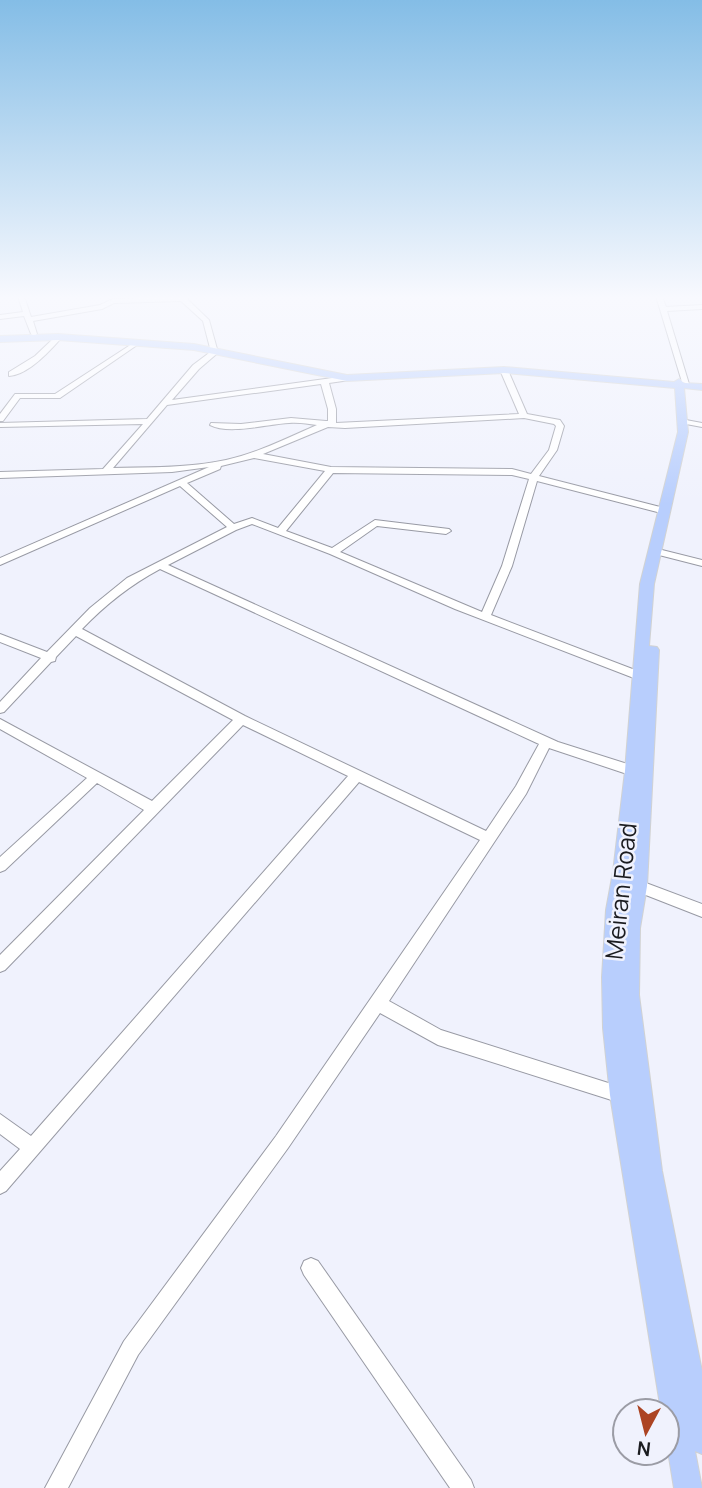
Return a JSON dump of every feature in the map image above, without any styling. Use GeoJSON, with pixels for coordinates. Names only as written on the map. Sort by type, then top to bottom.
{"type":"FeatureCollection","features":[{"type":"Feature","properties":{"kind":"main road"},"geometry":{"type":"LineString","coordinates":[[290,365],[347,378],[504,370],[689,384]]}},
{"type":"Feature","properties":{"kind":"main road"},"geometry":{"type":"LineString","coordinates":[[296,365],[343,375],[372,376],[496,367],[689,384]]}},
{"type":"Feature","properties":{"kind":"main road","name":"Meiran Road"},"geometry":{"type":"LineString","coordinates":[[689,384],[688,445],[654,596],[638,886],[631,928],[629,995],[651,1171],[695,1364],[702,1440]]}},
{"type":"Feature","properties":{"kind":"main road","name":"Meiran Road"},"geometry":{"type":"LineString","coordinates":[[688,1488],[621,1095],[613,1028],[612,977],[615,911],[633,771],[647,584],[682,432],[690,414]]}},
{"type":"Feature","properties":{"kind":"street"},"geometry":{"type":"LineString","coordinates":[[12,374],[26,365]]}},
{"type":"Feature","properties":{"kind":"street"},"geometry":{"type":"LineString","coordinates":[[0,419],[18,396],[57,396],[103,365]]}},
{"type":"Feature","properties":{"kind":"street"},"geometry":{"type":"LineString","coordinates":[[105,472],[198,365]]}},
{"type":"Feature","properties":{"kind":"street","name":"Meiran Road"},"geometry":{"type":"LineString","coordinates":[[679,365],[689,384]]}},
{"type":"Feature","properties":{"kind":"street"},"geometry":{"type":"LineString","coordinates":[[504,370],[524,416]]}},
{"type":"Feature","properties":{"kind":"street"},"geometry":{"type":"LineString","coordinates":[[165,403],[347,378]]}},
{"type":"Feature","properties":{"kind":"street"},"geometry":{"type":"LineString","coordinates":[[0,562],[224,463],[254,455],[326,426],[332,422],[333,415],[325,383]]}},
{"type":"Feature","properties":{"kind":"street"},"geometry":{"type":"LineString","coordinates":[[214,425],[241,426],[291,420],[326,426],[524,416],[557,422],[560,426],[553,450],[534,477],[507,566],[486,615]]}},
{"type":"Feature","properties":{"kind":"street"},"geometry":{"type":"LineString","coordinates":[[0,425],[149,421]]}},
{"type":"Feature","properties":{"kind":"street"},"geometry":{"type":"LineString","coordinates":[[254,455],[331,470],[501,471],[665,510]]}},
{"type":"Feature","properties":{"kind":"street"},"geometry":{"type":"LineString","coordinates":[[0,475],[105,472],[224,463]]}},
{"type":"Feature","properties":{"kind":"street"},"geometry":{"type":"LineString","coordinates":[[280,532],[331,470]]}},
{"type":"Feature","properties":{"kind":"street"},"geometry":{"type":"LineString","coordinates":[[182,483],[233,528]]}},
{"type":"Feature","properties":{"kind":"street"},"geometry":{"type":"LineString","coordinates":[[0,709],[94,610],[122,587],[159,565],[247,522],[257,522],[333,551],[459,607],[486,615],[639,676]]}},
{"type":"Feature","properties":{"kind":"street"},"geometry":{"type":"LineString","coordinates":[[333,551],[374,523],[446,531]]}},
{"type":"Feature","properties":{"kind":"street"},"geometry":{"type":"LineString","coordinates":[[662,553],[702,563]]}},
{"type":"Feature","properties":{"kind":"street"},"geometry":{"type":"LineString","coordinates":[[159,565],[547,741],[633,771]]}},
{"type":"Feature","properties":{"kind":"street"},"geometry":{"type":"LineString","coordinates":[[76,631],[241,719],[488,838]]}},
{"type":"Feature","properties":{"kind":"street"},"geometry":{"type":"LineString","coordinates":[[0,638],[51,658]]}},
{"type":"Feature","properties":{"kind":"street"},"geometry":{"type":"LineString","coordinates":[[0,965],[241,719]]}},
{"type":"Feature","properties":{"kind":"street"},"geometry":{"type":"LineString","coordinates":[[0,723],[154,809]]}},
{"type":"Feature","properties":{"kind":"street"},"geometry":{"type":"LineString","coordinates":[[56,1488],[131,1348],[282,1142],[521,790],[547,741]]}},
{"type":"Feature","properties":{"kind":"street"},"geometry":{"type":"LineString","coordinates":[[0,1185],[357,775]]}},
{"type":"Feature","properties":{"kind":"street"},"geometry":{"type":"LineString","coordinates":[[0,866],[97,776]]}},
{"type":"Feature","properties":{"kind":"street"},"geometry":{"type":"LineString","coordinates":[[638,886],[702,911]]}},
{"type":"Feature","properties":{"kind":"street"},"geometry":{"type":"LineString","coordinates":[[377,1003],[438,1037],[621,1095]]}},
{"type":"Feature","properties":{"kind":"street"},"geometry":{"type":"LineString","coordinates":[[0,1123],[32,1148]]}},
{"type":"Feature","properties":{"kind":"street"},"geometry":{"type":"LineString","coordinates":[[311,1268],[463,1488]]}}]}
